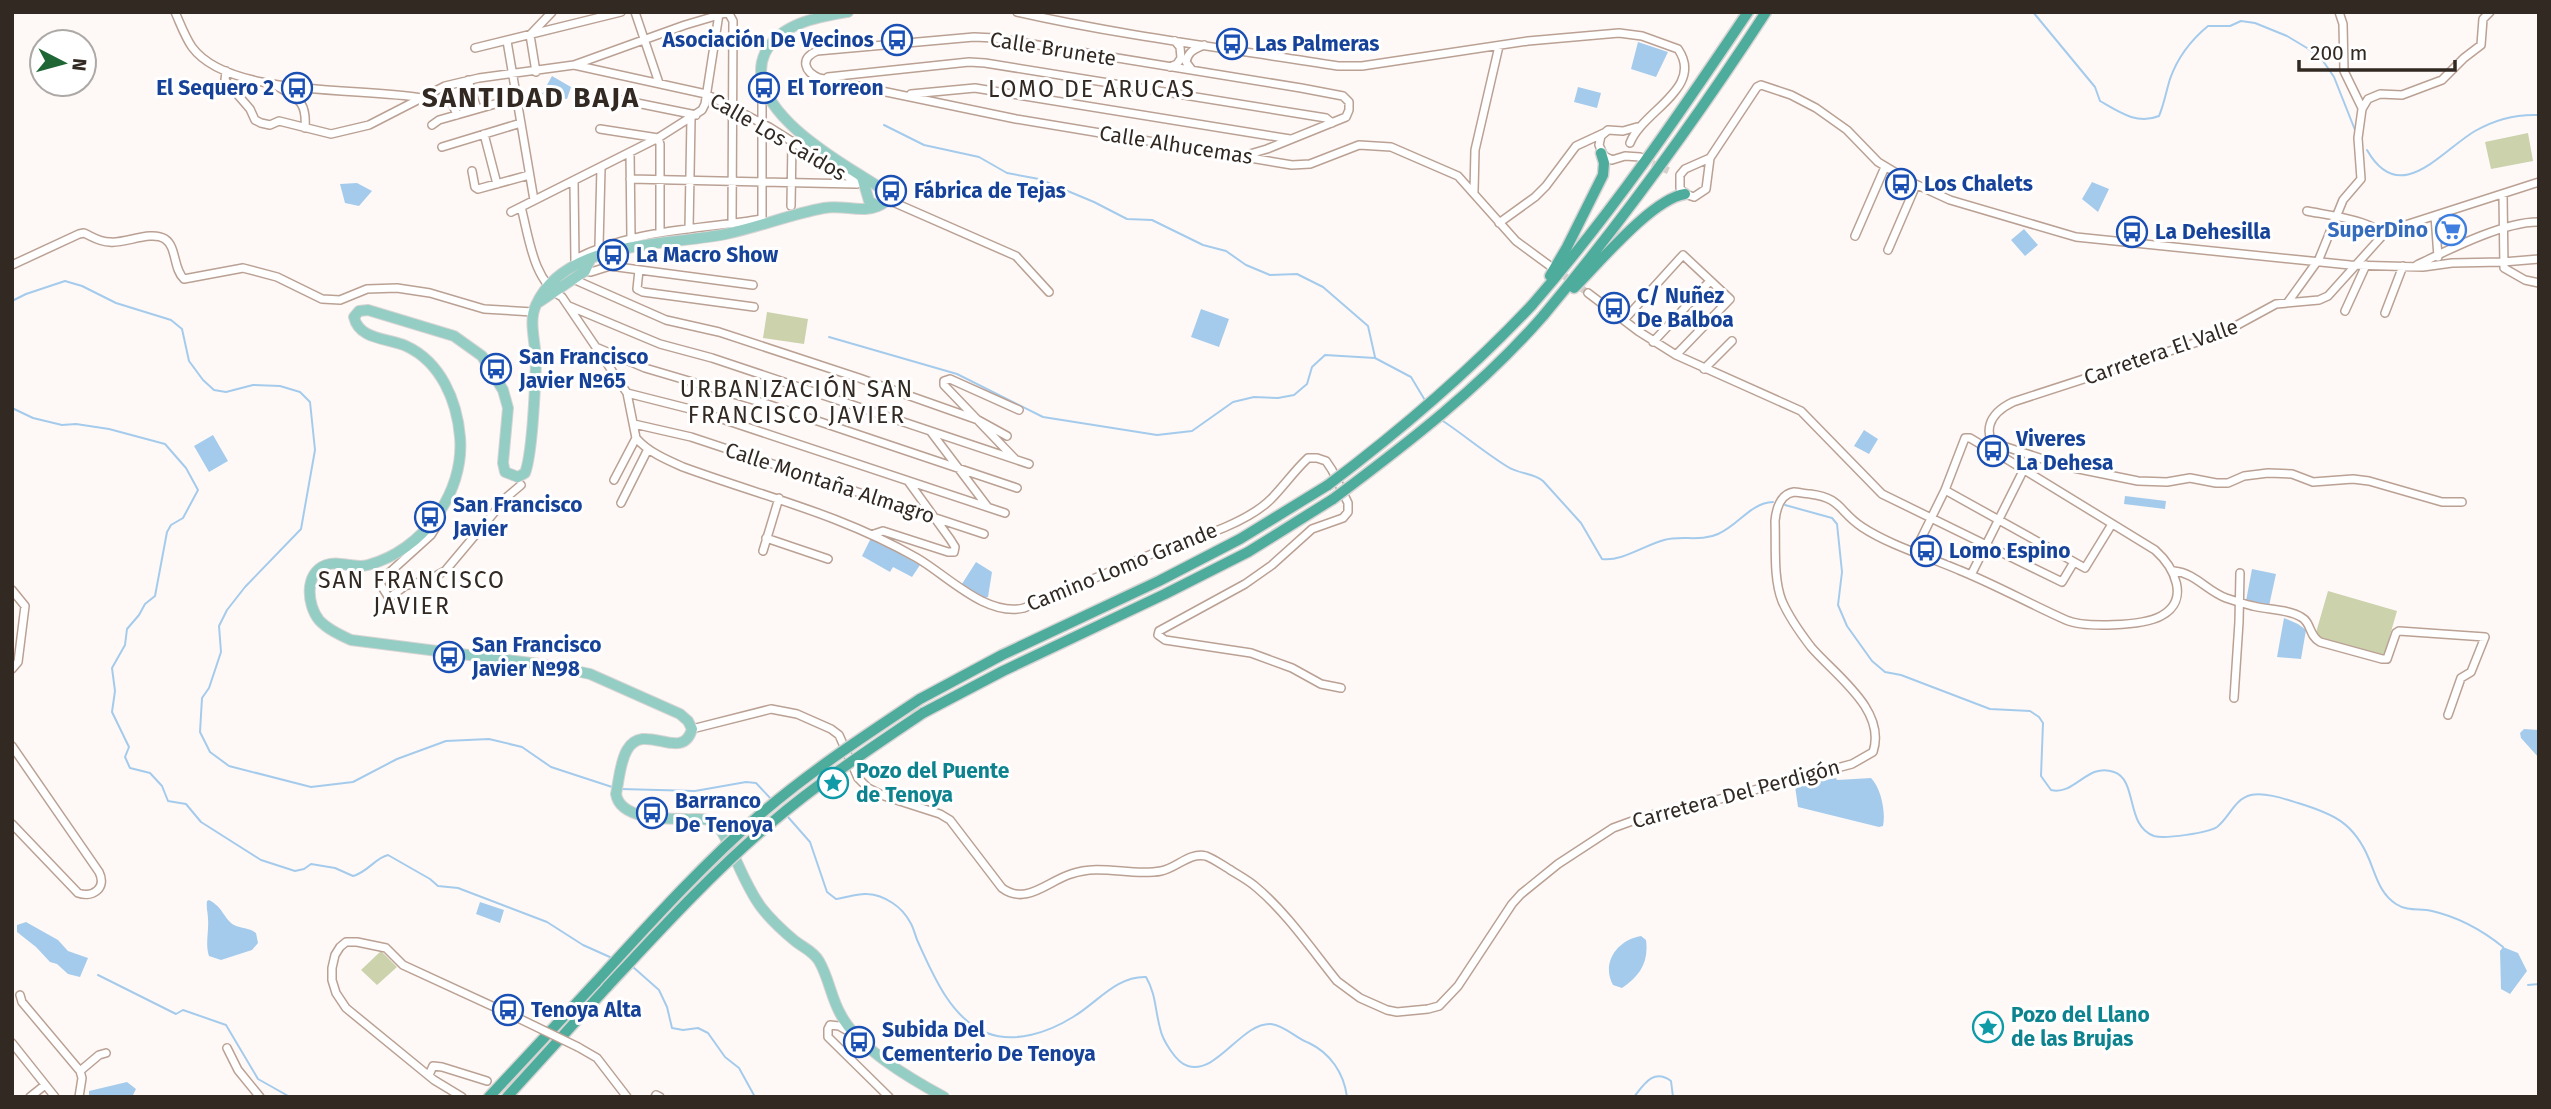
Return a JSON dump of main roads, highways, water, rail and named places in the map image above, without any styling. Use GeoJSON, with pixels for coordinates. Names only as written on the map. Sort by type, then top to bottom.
{"type":"FeatureCollection","features":[{"type":"Feature","properties":{"kind":"highway"},"geometry":{"type":"LineString","coordinates":[[489,1097],[688,882],[764,812],[839,753],[920,699],[1002,655],[1159,581],[1240,539],[1328,485],[1394,435],[1449,388],[1509,330],[1587,240],[1636,176],[1748,12]]}},
{"type":"Feature","properties":{"kind":"highway"},"geometry":{"type":"LineString","coordinates":[[1544,317],[1655,175],[1766,12]]}},
{"type":"Feature","properties":{"kind":"highway"},"geometry":{"type":"LineString","coordinates":[[1529,306],[1556,266],[1597,189],[1603,175],[1600,151]]}},
{"type":"Feature","properties":{"kind":"highway"},"geometry":{"type":"LineString","coordinates":[[507,1097],[695,893],[771,823],[846,764],[923,713],[1003,671],[1248,552],[1333,499],[1404,446],[1451,406],[1662,203],[1674,196],[1685,194]]}},
{"type":"Feature","properties":{"kind":"main road"},"geometry":{"type":"LineString","coordinates":[[848,12],[804,22],[778,36],[770,44],[762,62],[762,75],[766,90],[776,108],[793,128],[859,181],[886,193],[883,204],[873,209],[823,208],[744,230],[622,249],[575,262],[549,288],[534,308],[536,361],[529,457],[525,473],[518,477],[505,472],[503,463],[508,408],[499,382],[482,356],[454,336],[368,310],[359,311],[354,317],[356,326],[366,334],[406,346],[423,356],[439,371],[449,390],[460,436],[457,477],[433,520],[411,542],[370,565],[325,565],[315,574],[309,587],[311,604],[319,620],[351,640],[590,674],[680,714],[692,729],[690,737],[683,743],[672,744],[651,737],[635,741],[628,748],[615,794],[617,801],[626,810],[669,818],[702,818],[712,821],[719,828],[761,907],[779,928],[810,950],[820,962],[834,1003],[851,1030],[874,1051],[944,1097]]}},
{"type":"Feature","properties":{"kind":"main road"},"geometry":{"type":"LineString","coordinates":[[859,181],[871,204],[877,206]]}},
{"type":"Feature","properties":{"kind":"main road"},"geometry":{"type":"LineString","coordinates":[[851,207],[860,205],[872,190],[881,189]]}},
{"type":"Feature","properties":{"kind":"main road"},"geometry":{"type":"LineString","coordinates":[[549,288],[573,279],[585,271],[590,260]]}},
{"type":"Feature","properties":{"kind":"water"},"geometry":{"type":"Polygon","coordinates":[[[1638,42],[1668,52],[1656,77],[1631,69],[1638,42]]]}},
{"type":"Feature","properties":{"kind":"water"},"geometry":{"type":"Polygon","coordinates":[[[552,76],[571,87],[567,99],[542,94],[552,76]]]}},
{"type":"Feature","properties":{"kind":"water"},"geometry":{"type":"Polygon","coordinates":[[[1578,87],[1601,93],[1597,108],[1574,102],[1578,87]]]}},
{"type":"Feature","properties":{"kind":"water"},"geometry":{"type":"Polygon","coordinates":[[[2092,182],[2109,189],[2098,212],[2082,199],[2092,182]]]}},
{"type":"Feature","properties":{"kind":"water"},"geometry":{"type":"Polygon","coordinates":[[[357,183],[372,191],[359,206],[345,203],[340,184],[357,183]]]}},
{"type":"Feature","properties":{"kind":"water"},"geometry":{"type":"Polygon","coordinates":[[[2024,229],[2038,245],[2025,256],[2011,240],[2024,229]]]}},
{"type":"Feature","properties":{"kind":"water"},"geometry":{"type":"Polygon","coordinates":[[[1201,309],[1229,319],[1219,347],[1191,337],[1201,309]]]}},
{"type":"Feature","properties":{"kind":"water"},"geometry":{"type":"Polygon","coordinates":[[[1864,430],[1878,439],[1869,454],[1854,446],[1864,430]]]}},
{"type":"Feature","properties":{"kind":"water"},"geometry":{"type":"Polygon","coordinates":[[[213,435],[228,461],[209,472],[194,446],[213,435]]]}},
{"type":"Feature","properties":{"kind":"water"},"geometry":{"type":"Polygon","coordinates":[[[2125,496],[2166,501],[2165,509],[2124,504],[2125,496]]]}},
{"type":"Feature","properties":{"kind":"water"},"geometry":{"type":"Polygon","coordinates":[[[871,538],[920,565],[912,577],[893,567],[890,572],[862,556],[871,538]]]}},
{"type":"Feature","properties":{"kind":"water"},"geometry":{"type":"Polygon","coordinates":[[[976,562],[992,572],[988,597],[983,598],[960,587],[976,562]]]}},
{"type":"Feature","properties":{"kind":"water"},"geometry":{"type":"Polygon","coordinates":[[[2252,569],[2276,574],[2269,606],[2246,601],[2252,569]]]}},
{"type":"Feature","properties":{"kind":"water"},"geometry":{"type":"Polygon","coordinates":[[[2284,618],[2306,630],[2301,659],[2277,657],[2284,618]]]}},
{"type":"Feature","properties":{"kind":"water"},"geometry":{"type":"Polygon","coordinates":[[[2524,729],[2539,730],[2539,758],[2521,738],[2520,733],[2524,729]]]}},
{"type":"Feature","properties":{"kind":"water"},"geometry":{"type":"Polygon","coordinates":[[[1836,778],[1871,778],[1882,800],[1883,826],[1798,807],[1795,786],[1836,778]]]}},
{"type":"Feature","properties":{"kind":"water"},"geometry":{"type":"Polygon","coordinates":[[[209,900],[218,906],[234,925],[256,933],[258,943],[252,950],[221,960],[209,956],[209,900]]]}},
{"type":"Feature","properties":{"kind":"water"},"geometry":{"type":"Polygon","coordinates":[[[480,902],[504,910],[500,923],[476,914],[480,902]]]}},
{"type":"Feature","properties":{"kind":"water"},"geometry":{"type":"Polygon","coordinates":[[[26,922],[58,940],[68,951],[88,958],[80,977],[68,974],[57,964],[50,962],[17,932],[17,925],[26,922]]]}},
{"type":"Feature","properties":{"kind":"water"},"geometry":{"type":"Polygon","coordinates":[[[1641,936],[1646,940],[1647,948],[1642,968],[1634,979],[1622,988],[1613,985],[1609,969],[1613,954],[1625,942],[1641,936]]]}},
{"type":"Feature","properties":{"kind":"water"},"geometry":{"type":"Polygon","coordinates":[[[2503,947],[2518,953],[2527,971],[2510,994],[2501,989],[2500,951],[2503,947]]]}},
{"type":"Feature","properties":{"kind":"water"},"geometry":{"type":"Polygon","coordinates":[[[127,1082],[136,1089],[132,1097],[89,1097],[89,1091],[127,1082]]]}},
{"type":"Feature","properties":{"kind":"waterway"},"geometry":{"type":"LineString","coordinates":[[2033,12],[2095,87],[2100,101],[2128,116],[2143,119],[2159,116],[2176,64],[2190,44],[2208,26],[2230,26],[2241,21],[2255,23],[2287,36],[2321,58],[2334,77],[2355,130]]}},
{"type":"Feature","properties":{"kind":"waterway"},"geometry":{"type":"LineString","coordinates":[[2367,150],[2380,167],[2393,174],[2407,175],[2421,170],[2482,127],[2514,117],[2539,115]]}},
{"type":"Feature","properties":{"kind":"waterway"},"geometry":{"type":"LineString","coordinates":[[884,125],[924,145],[979,157],[1007,173],[1039,179],[1127,219],[1152,220],[1203,245],[1226,251],[1246,265],[1270,275],[1297,274],[1323,287],[1368,326],[1375,357]]}},
{"type":"Feature","properties":{"kind":"waterway","name":"Barranco De Tenoya"},"geometry":{"type":"LineString","coordinates":[[12,301],[65,281],[82,286],[116,303],[171,320],[182,329],[189,361],[214,390],[226,392],[253,385],[280,386],[300,392],[310,402],[315,450],[301,529],[245,587],[227,610],[219,626],[221,652],[209,688],[202,698],[200,732],[210,752],[229,766],[311,787],[353,782],[397,759],[446,741],[489,739],[522,747],[551,767],[612,787]]}},
{"type":"Feature","properties":{"kind":"waterway"},"geometry":{"type":"LineString","coordinates":[[829,337],[957,374],[1043,417],[1157,435],[1192,431],[1233,402],[1254,397],[1278,398],[1294,395],[1307,384],[1312,367],[1325,355],[1375,358],[1411,377],[1426,402]]}},
{"type":"Feature","properties":{"kind":"waterway"},"geometry":{"type":"LineString","coordinates":[[12,408],[33,418],[62,425],[76,424],[109,429],[165,444],[186,468],[198,490],[183,518],[171,525],[167,532],[155,596],[145,604],[127,629],[125,645],[112,668],[115,691],[112,712],[129,747],[125,757],[130,768],[150,773],[162,786],[168,801],[186,804],[201,822],[261,860],[295,871],[311,864],[335,868],[353,876],[388,855],[438,886],[458,888],[547,922],[583,945],[612,958]]}},
{"type":"Feature","properties":{"kind":"waterway"},"geometry":{"type":"LineString","coordinates":[[1440,419],[1508,467],[1543,481],[1581,523],[1602,559],[1617,558],[1671,539],[1711,536],[1725,530],[1758,506],[1773,502]]}},
{"type":"Feature","properties":{"kind":"waterway"},"geometry":{"type":"LineString","coordinates":[[1785,505],[1832,518],[1837,524],[1842,572],[1838,605],[1847,626],[1872,661],[1885,672],[1901,675],[1990,709],[2030,711],[2039,717],[2043,723],[2041,776],[2051,790],[2067,788],[2096,771],[2114,772],[2126,784],[2139,823],[2145,831],[2159,837],[2186,835],[2217,827],[2240,800],[2251,795],[2275,796],[2311,807],[2332,816],[2357,837],[2382,890],[2396,904],[2451,917],[2478,930],[2503,947]]}},
{"type":"Feature","properties":{"kind":"waterway","name":"Barranco De Tenoya"},"geometry":{"type":"LineString","coordinates":[[621,789],[695,791],[746,782],[756,783],[772,800]]}},
{"type":"Feature","properties":{"kind":"waterway","name":"Barranco De Tenoya"},"geometry":{"type":"LineString","coordinates":[[788,817],[810,842],[827,892],[836,899],[860,894],[874,895],[898,907],[911,924],[930,968],[953,1007],[963,1018],[987,1033],[1020,1037],[1043,1032],[1073,1017],[1125,981],[1146,977],[1154,996],[1161,1033],[1174,1056],[1183,1064],[1199,1067],[1209,1063],[1250,1031],[1260,1026],[1276,1025],[1317,1047],[1329,1058],[1343,1080],[1347,1097]]}},
{"type":"Feature","properties":{"kind":"waterway"},"geometry":{"type":"LineString","coordinates":[[633,967],[659,990],[672,1028],[698,1028],[708,1033],[725,1057],[739,1068],[755,1097]]}},
{"type":"Feature","properties":{"kind":"waterway"},"geometry":{"type":"LineString","coordinates":[[98,975],[176,1014],[183,1010],[226,1025],[258,1079],[290,1097]]}},
{"type":"Feature","properties":{"kind":"waterway"},"geometry":{"type":"LineString","coordinates":[[2528,985],[2539,984]]}},
{"type":"Feature","properties":{"kind":"waterway","name":"Barranco De Tenoya"},"geometry":{"type":"LineString","coordinates":[[1634,1097],[1650,1079],[1659,1076],[1671,1081],[1673,1097]]}},
{"type":"Feature","properties":{"kind":"tunnel"},"geometry":{"type":"LineString","coordinates":[[1643,159],[1671,172]]}},
{"type":"Feature","properties":{"kind":"tunnel"},"geometry":{"type":"LineString","coordinates":[[1556,270],[1588,293]]}},
{"type":"Feature","properties":{"kind":"place","name":"Asociación De Vecinos"},"geometry":{"type":"Point","coordinates":[897,40]}},
{"type":"Feature","properties":{"kind":"place","name":"Las Palmeras"},"geometry":{"type":"Point","coordinates":[1232,44]}},
{"type":"Feature","properties":{"kind":"place","name":"El Sequero 2"},"geometry":{"type":"Point","coordinates":[297,88]}},
{"type":"Feature","properties":{"kind":"place","name":"El Torreon"},"geometry":{"type":"Point","coordinates":[764,88]}},
{"type":"Feature","properties":{"kind":"place","name":"Los Chalets"},"geometry":{"type":"Point","coordinates":[1901,184]}},
{"type":"Feature","properties":{"kind":"place","name":"Fábrica de Tejas"},"geometry":{"type":"Point","coordinates":[891,191]}},
{"type":"Feature","properties":{"kind":"place","name":"SuperDino"},"geometry":{"type":"Point","coordinates":[2451,230]}},
{"type":"Feature","properties":{"kind":"place","name":"La Dehesilla"},"geometry":{"type":"Point","coordinates":[2132,232]}},
{"type":"Feature","properties":{"kind":"place","name":"La Macro Show"},"geometry":{"type":"Point","coordinates":[613,255]}},
{"type":"Feature","properties":{"kind":"place","name":"C/ Nuñez De Balboa"},"geometry":{"type":"Point","coordinates":[1614,308]}},
{"type":"Feature","properties":{"kind":"place","name":"San Francisco Javier Nº65"},"geometry":{"type":"Point","coordinates":[496,369]}},
{"type":"Feature","properties":{"kind":"place","name":"Viveres La Dehesa"},"geometry":{"type":"Point","coordinates":[1993,451]}},
{"type":"Feature","properties":{"kind":"place","name":"San Francisco Javier"},"geometry":{"type":"Point","coordinates":[430,517]}},
{"type":"Feature","properties":{"kind":"place","name":"Lomo Espino"},"geometry":{"type":"Point","coordinates":[1926,551]}},
{"type":"Feature","properties":{"kind":"place","name":"San Francisco Javier Nº98"},"geometry":{"type":"Point","coordinates":[449,657]}},
{"type":"Feature","properties":{"kind":"place","name":"Pozo del Puente de Tenoya"},"geometry":{"type":"Point","coordinates":[833,783]}},
{"type":"Feature","properties":{"kind":"place","name":"Barranco De Tenoya"},"geometry":{"type":"Point","coordinates":[652,813]}},
{"type":"Feature","properties":{"kind":"place","name":"Tenoya Alta"},"geometry":{"type":"Point","coordinates":[508,1010]}},
{"type":"Feature","properties":{"kind":"place","name":"Pozo del Llano de las Brujas"},"geometry":{"type":"Point","coordinates":[1988,1027]}},
{"type":"Feature","properties":{"kind":"place","name":"Subida Del Cementerio De Tenoya"},"geometry":{"type":"Point","coordinates":[859,1042]}},
{"type":"Feature","properties":{"kind":"district","name":"LOMO DE ARUCAS"},"geometry":{"type":"Point","coordinates":[1092,89]}},
{"type":"Feature","properties":{"kind":"district","name":"SANTIDAD BAJA"},"geometry":{"type":"Point","coordinates":[531,97]}},
{"type":"Feature","properties":{"kind":"district","name":"URBANIZACIÓN SAN FRANCISCO JAVIER"},"geometry":{"type":"Point","coordinates":[797,402]}},
{"type":"Feature","properties":{"kind":"district","name":"SAN FRANCISCO JAVIER"},"geometry":{"type":"Point","coordinates":[412,593]}}]}
